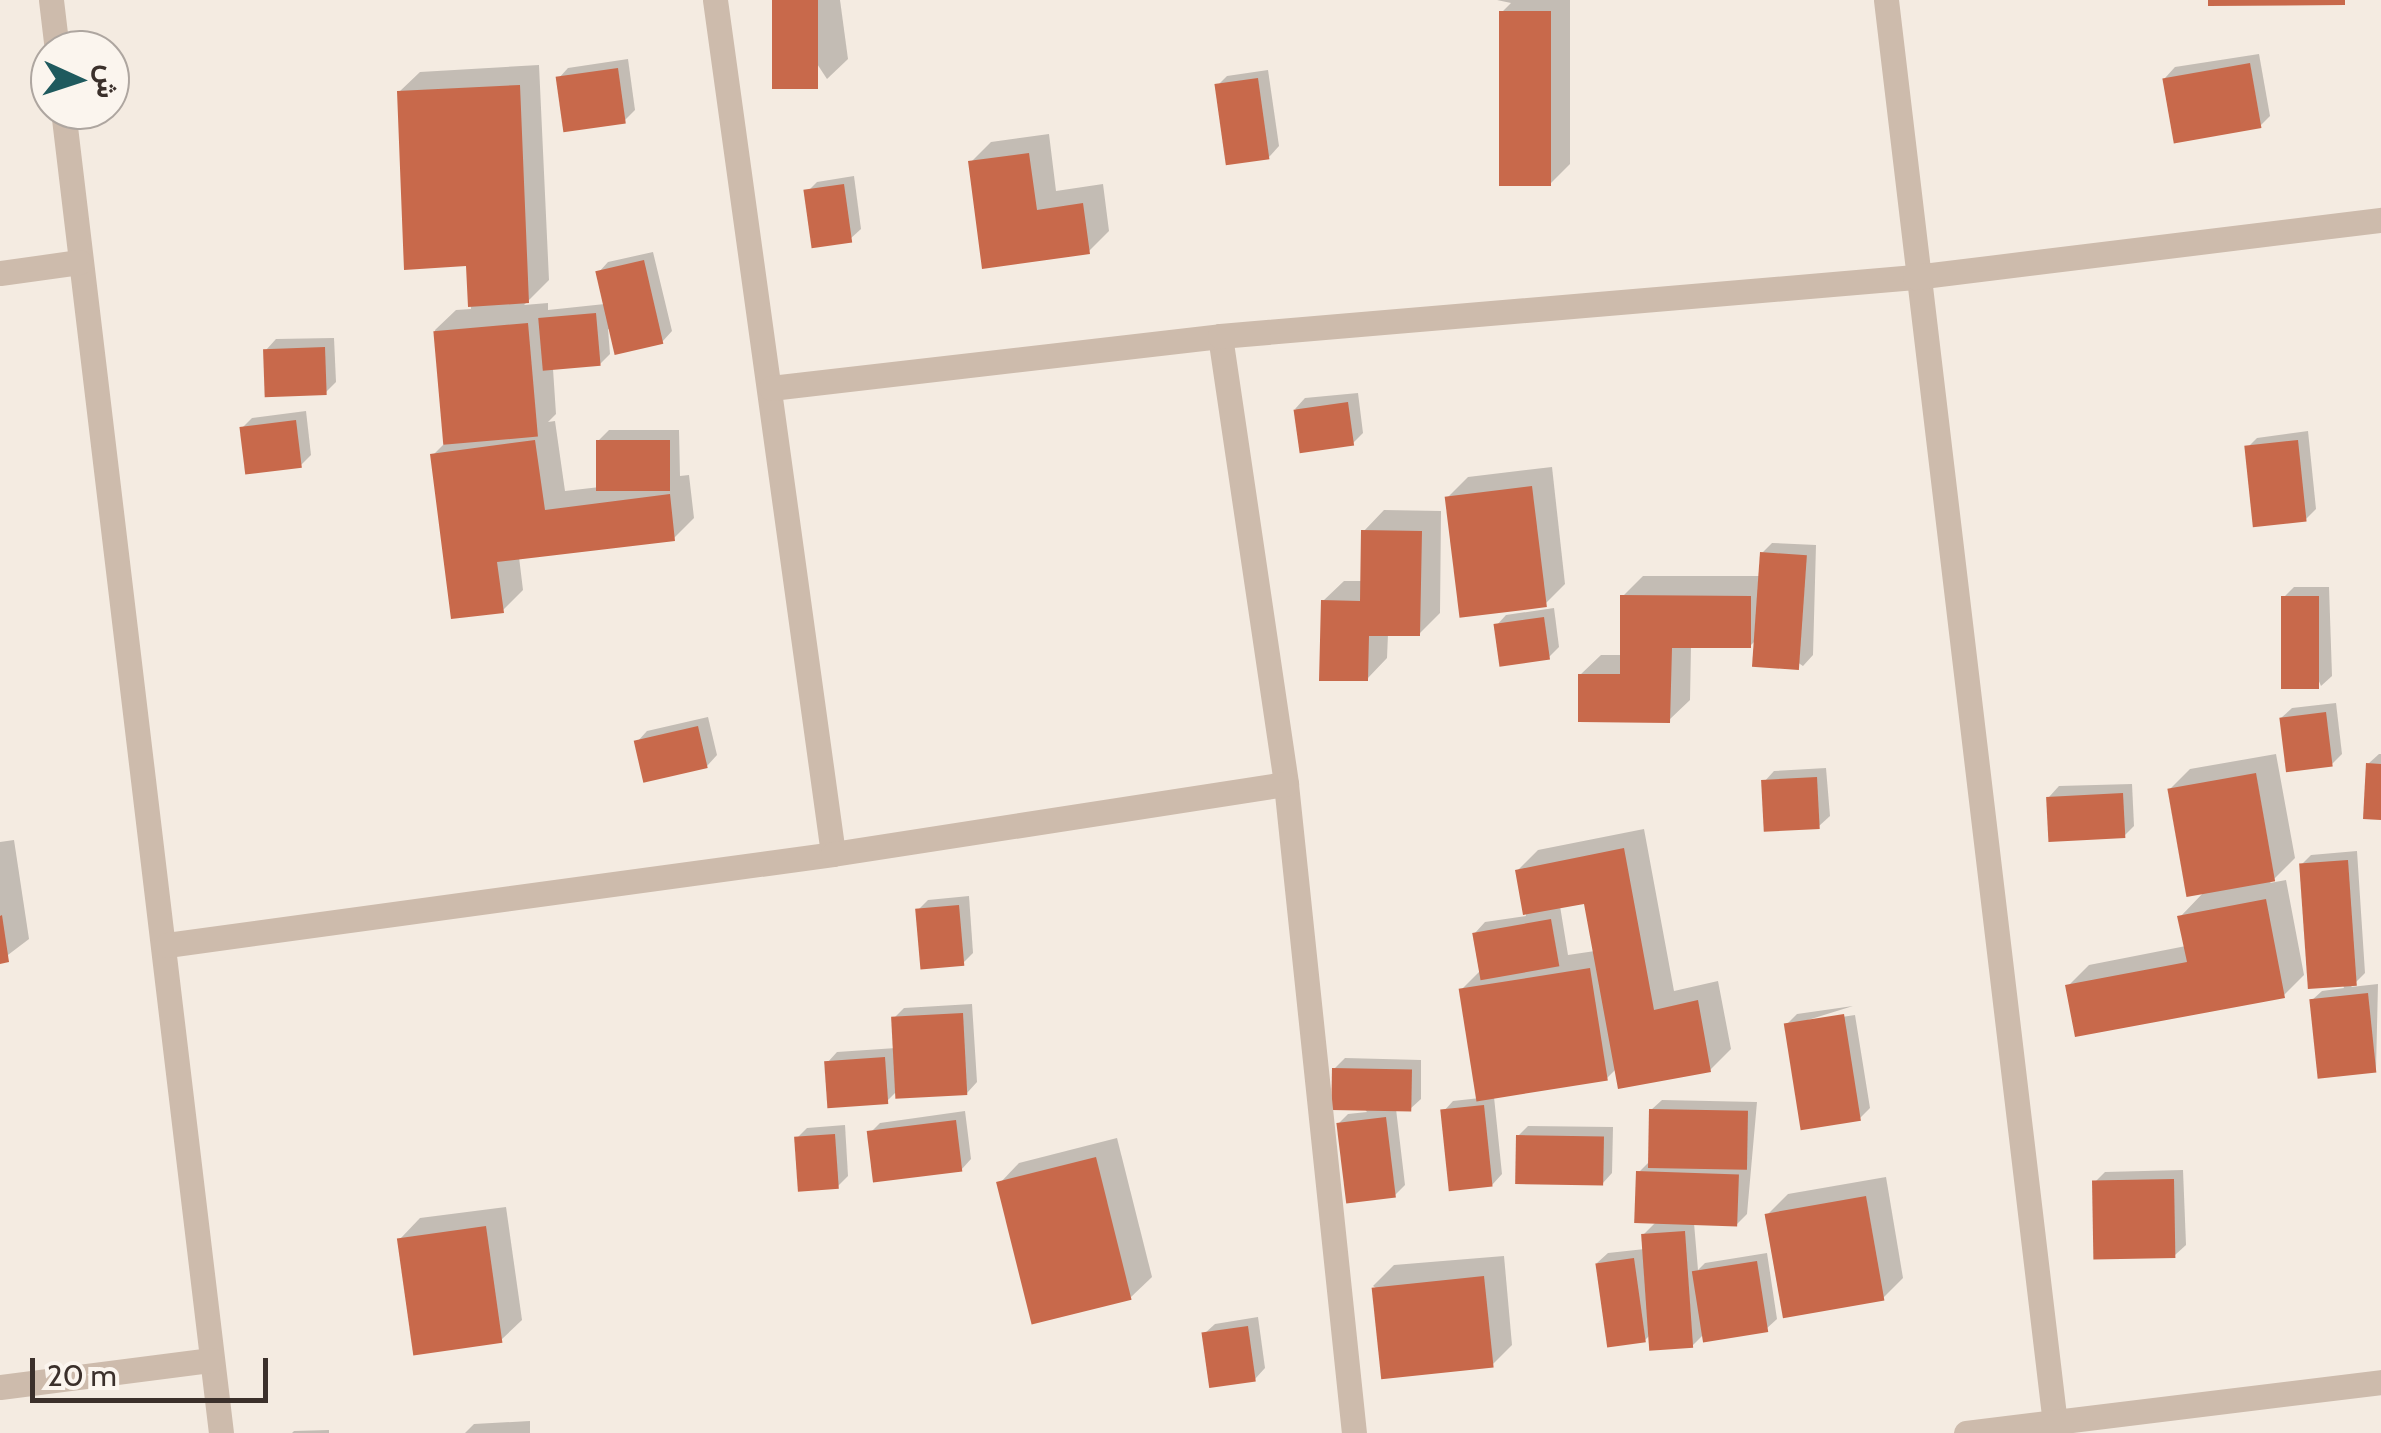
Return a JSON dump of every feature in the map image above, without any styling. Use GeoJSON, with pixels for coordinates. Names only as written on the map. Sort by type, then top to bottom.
{"type":"FeatureCollection","features":[{"type":"Feature","properties":{"kind":"street"},"geometry":{"type":"LineString","coordinates":[[51,0],[54,30]]}},
{"type":"Feature","properties":{"kind":"street"},"geometry":{"type":"LineString","coordinates":[[715,0],[833,854]]}},
{"type":"Feature","properties":{"kind":"street"},"geometry":{"type":"LineString","coordinates":[[1886,0],[1915,276],[2055,1428]]}},
{"type":"Feature","properties":{"kind":"street"},"geometry":{"type":"LineString","coordinates":[[65,130],[167,945],[221,1433]]}},
{"type":"Feature","properties":{"kind":"street"},"geometry":{"type":"LineString","coordinates":[[771,388],[1220,336],[1915,276],[2381,220]]}},
{"type":"Feature","properties":{"kind":"street"},"geometry":{"type":"LineString","coordinates":[[0,273],[79,262]]}},
{"type":"Feature","properties":{"kind":"street"},"geometry":{"type":"LineString","coordinates":[[1220,336],[1286,784],[1354,1433]]}},
{"type":"Feature","properties":{"kind":"street"},"geometry":{"type":"LineString","coordinates":[[167,945],[833,854],[1286,784]]}},
{"type":"Feature","properties":{"kind":"street"},"geometry":{"type":"LineString","coordinates":[[0,1387],[211,1360]]}},
{"type":"Feature","properties":{"kind":"street"},"geometry":{"type":"LineString","coordinates":[[1966,1433],[2055,1428],[2381,1382]]}},
{"type":"Feature","properties":{"kind":"building"},"geometry":{"type":"Polygon","coordinates":[[[772,0],[818,0],[818,89],[772,89],[772,0]]]}},
{"type":"Feature","properties":{"kind":"building"},"geometry":{"type":"Polygon","coordinates":[[[2208,0],[2345,0],[2345,5],[2208,6],[2208,0]]]}},
{"type":"Feature","properties":{"kind":"building"},"geometry":{"type":"Polygon","coordinates":[[[1499,11],[1551,11],[1551,186],[1499,186],[1499,11]]]}},
{"type":"Feature","properties":{"kind":"building"},"geometry":{"type":"Polygon","coordinates":[[[2250,63],[2261,128],[2174,143],[2162,78],[2250,63]]]}},
{"type":"Feature","properties":{"kind":"building"},"geometry":{"type":"Polygon","coordinates":[[[618,68],[626,123],[563,132],[556,77],[618,68]]]}},
{"type":"Feature","properties":{"kind":"building"},"geometry":{"type":"Polygon","coordinates":[[[1258,78],[1269,159],[1226,165],[1214,84],[1258,78]]]}},
{"type":"Feature","properties":{"kind":"building"},"geometry":{"type":"Polygon","coordinates":[[[520,85],[529,303],[468,307],[466,266],[404,270],[397,91],[520,85]]]}},
{"type":"Feature","properties":{"kind":"building"},"geometry":{"type":"Polygon","coordinates":[[[1029,153],[1037,210],[1083,203],[1090,254],[982,269],[968,161],[1029,153]]]}},
{"type":"Feature","properties":{"kind":"building"},"geometry":{"type":"Polygon","coordinates":[[[844,184],[852,242],[812,248],[803,190],[844,184]]]}},
{"type":"Feature","properties":{"kind":"building"},"geometry":{"type":"Polygon","coordinates":[[[644,260],[663,344],[615,355],[595,271],[644,260]]]}},
{"type":"Feature","properties":{"kind":"building"},"geometry":{"type":"Polygon","coordinates":[[[596,313],[601,366],[543,371],[538,318],[596,313]]]}},
{"type":"Feature","properties":{"kind":"building"},"geometry":{"type":"Polygon","coordinates":[[[528,323],[538,437],[443,445],[433,331],[528,323]]]}},
{"type":"Feature","properties":{"kind":"building"},"geometry":{"type":"Polygon","coordinates":[[[325,347],[327,395],[265,397],[263,349],[325,347]]]}},
{"type":"Feature","properties":{"kind":"building"},"geometry":{"type":"Polygon","coordinates":[[[1348,402],[1354,446],[1300,453],[1294,410],[1348,402]]]}},
{"type":"Feature","properties":{"kind":"building"},"geometry":{"type":"Polygon","coordinates":[[[296,420],[302,468],[245,475],[239,427],[296,420]]]}},
{"type":"Feature","properties":{"kind":"building"},"geometry":{"type":"Polygon","coordinates":[[[535,440],[545,510],[670,494],[675,541],[497,562],[504,613],[451,619],[430,454],[535,440]]]}},
{"type":"Feature","properties":{"kind":"building"},"geometry":{"type":"Polygon","coordinates":[[[596,440],[670,440],[670,491],[596,491],[596,440]]]}},
{"type":"Feature","properties":{"kind":"building"},"geometry":{"type":"Polygon","coordinates":[[[2298,440],[2307,522],[2253,527],[2244,446],[2298,440]]]}},
{"type":"Feature","properties":{"kind":"building"},"geometry":{"type":"Polygon","coordinates":[[[1532,486],[1547,607],[1460,618],[1445,497],[1532,486]]]}},
{"type":"Feature","properties":{"kind":"building"},"geometry":{"type":"Polygon","coordinates":[[[1361,530],[1422,531],[1420,636],[1369,636],[1368,681],[1319,681],[1321,600],[1360,601],[1361,530]]]}},
{"type":"Feature","properties":{"kind":"building"},"geometry":{"type":"Polygon","coordinates":[[[1760,552],[1807,555],[1799,670],[1752,667],[1760,552]]]}},
{"type":"Feature","properties":{"kind":"building"},"geometry":{"type":"Polygon","coordinates":[[[1620,595],[1751,596],[1751,648],[1672,648],[1670,723],[1578,722],[1578,674],[1620,674],[1620,595]]]}},
{"type":"Feature","properties":{"kind":"building"},"geometry":{"type":"Polygon","coordinates":[[[2281,596],[2319,596],[2319,689],[2281,689],[2281,596]]]}},
{"type":"Feature","properties":{"kind":"building"},"geometry":{"type":"Polygon","coordinates":[[[1544,617],[1550,660],[1499,667],[1493,624],[1544,617]]]}},
{"type":"Feature","properties":{"kind":"building"},"geometry":{"type":"Polygon","coordinates":[[[2326,712],[2333,767],[2286,772],[2279,718],[2326,712]]]}},
{"type":"Feature","properties":{"kind":"building"},"geometry":{"type":"Polygon","coordinates":[[[698,726],[708,768],[643,783],[634,741],[698,726]]]}},
{"type":"Feature","properties":{"kind":"building"},"geometry":{"type":"Polygon","coordinates":[[[2366,763],[2381,764],[2381,820],[2363,819],[2366,763]]]}},
{"type":"Feature","properties":{"kind":"building"},"geometry":{"type":"Polygon","coordinates":[[[2256,773],[2275,881],[2186,897],[2167,789],[2256,773]]]}},
{"type":"Feature","properties":{"kind":"building"},"geometry":{"type":"Polygon","coordinates":[[[1817,777],[1820,829],[1764,832],[1761,780],[1817,777]]]}},
{"type":"Feature","properties":{"kind":"building"},"geometry":{"type":"Polygon","coordinates":[[[2123,793],[2125,838],[2048,842],[2046,797],[2123,793]]]}},
{"type":"Feature","properties":{"kind":"building"},"geometry":{"type":"Polygon","coordinates":[[[1624,848],[1654,1010],[1698,1000],[1711,1072],[1618,1089],[1584,904],[1523,915],[1515,870],[1624,848]]]}},
{"type":"Feature","properties":{"kind":"building"},"geometry":{"type":"Polygon","coordinates":[[[2348,860],[2357,986],[2308,989],[2299,863],[2348,860]]]}},
{"type":"Feature","properties":{"kind":"building"},"geometry":{"type":"Polygon","coordinates":[[[2266,899],[2285,998],[2075,1037],[2065,985],[2187,962],[2177,916],[2266,899]]]}},
{"type":"Feature","properties":{"kind":"building"},"geometry":{"type":"Polygon","coordinates":[[[959,905],[964,966],[920,970],[915,909],[959,905]]]}},
{"type":"Feature","properties":{"kind":"building"},"geometry":{"type":"Polygon","coordinates":[[[0,916],[9,962],[0,964],[0,916]]]}},
{"type":"Feature","properties":{"kind":"building"},"geometry":{"type":"Polygon","coordinates":[[[1551,919],[1559,966],[1481,980],[1472,933],[1551,919]]]}},
{"type":"Feature","properties":{"kind":"building"},"geometry":{"type":"Polygon","coordinates":[[[1590,968],[1608,1081],[1476,1101],[1459,989],[1590,968]]]}},
{"type":"Feature","properties":{"kind":"building"},"geometry":{"type":"Polygon","coordinates":[[[2368,993],[2376,1073],[2318,1079],[2309,999],[2368,993]]]}},
{"type":"Feature","properties":{"kind":"building"},"geometry":{"type":"Polygon","coordinates":[[[963,1013],[967,1095],[895,1099],[891,1017],[963,1013]]]}},
{"type":"Feature","properties":{"kind":"building"},"geometry":{"type":"Polygon","coordinates":[[[1844,1014],[1861,1121],[1801,1130],[1784,1024],[1844,1014]]]}},
{"type":"Feature","properties":{"kind":"building"},"geometry":{"type":"Polygon","coordinates":[[[885,1057],[888,1104],[827,1108],[824,1061],[885,1057]]]}},
{"type":"Feature","properties":{"kind":"building"},"geometry":{"type":"Polygon","coordinates":[[[1332,1068],[1412,1069],[1411,1111],[1331,1110],[1332,1068]]]}},
{"type":"Feature","properties":{"kind":"building"},"geometry":{"type":"Polygon","coordinates":[[[1484,1105],[1493,1187],[1449,1191],[1440,1110],[1484,1105]]]}},
{"type":"Feature","properties":{"kind":"building"},"geometry":{"type":"Polygon","coordinates":[[[1649,1109],[1748,1111],[1747,1170],[1648,1168],[1649,1109]]]}},
{"type":"Feature","properties":{"kind":"building"},"geometry":{"type":"Polygon","coordinates":[[[1386,1117],[1396,1197],[1346,1203],[1336,1123],[1386,1117]]]}},
{"type":"Feature","properties":{"kind":"building"},"geometry":{"type":"Polygon","coordinates":[[[956,1120],[962,1172],[873,1183],[867,1131],[956,1120]]]}},
{"type":"Feature","properties":{"kind":"building"},"geometry":{"type":"Polygon","coordinates":[[[835,1134],[839,1189],[798,1192],[794,1137],[835,1134]]]}},
{"type":"Feature","properties":{"kind":"building"},"geometry":{"type":"Polygon","coordinates":[[[1516,1135],[1604,1137],[1603,1186],[1515,1184],[1516,1135]]]}},
{"type":"Feature","properties":{"kind":"building"},"geometry":{"type":"Polygon","coordinates":[[[1096,1157],[1132,1300],[1032,1325],[996,1182],[1096,1157]]]}},
{"type":"Feature","properties":{"kind":"building"},"geometry":{"type":"Polygon","coordinates":[[[1636,1171],[1739,1175],[1737,1227],[1634,1223],[1636,1171]]]}},
{"type":"Feature","properties":{"kind":"building"},"geometry":{"type":"Polygon","coordinates":[[[2174,1179],[2175,1258],[2093,1259],[2092,1180],[2174,1179]]]}},
{"type":"Feature","properties":{"kind":"building"},"geometry":{"type":"Polygon","coordinates":[[[1866,1196],[1884,1300],[1783,1318],[1765,1214],[1866,1196]]]}},
{"type":"Feature","properties":{"kind":"building"},"geometry":{"type":"Polygon","coordinates":[[[486,1226],[502,1343],[413,1355],[397,1239],[486,1226]]]}},
{"type":"Feature","properties":{"kind":"building"},"geometry":{"type":"Polygon","coordinates":[[[1685,1231],[1693,1348],[1649,1351],[1641,1234],[1685,1231]]]}},
{"type":"Feature","properties":{"kind":"building"},"geometry":{"type":"Polygon","coordinates":[[[1634,1258],[1646,1342],[1607,1348],[1595,1263],[1634,1258]]]}},
{"type":"Feature","properties":{"kind":"building"},"geometry":{"type":"Polygon","coordinates":[[[1757,1261],[1768,1332],[1703,1342],[1692,1271],[1757,1261]]]}},
{"type":"Feature","properties":{"kind":"building"},"geometry":{"type":"Polygon","coordinates":[[[1484,1276],[1494,1367],[1381,1379],[1372,1288],[1484,1276]]]}},
{"type":"Feature","properties":{"kind":"building"},"geometry":{"type":"Polygon","coordinates":[[[1248,1326],[1256,1381],[1209,1388],[1201,1333],[1248,1326]]]}}]}
